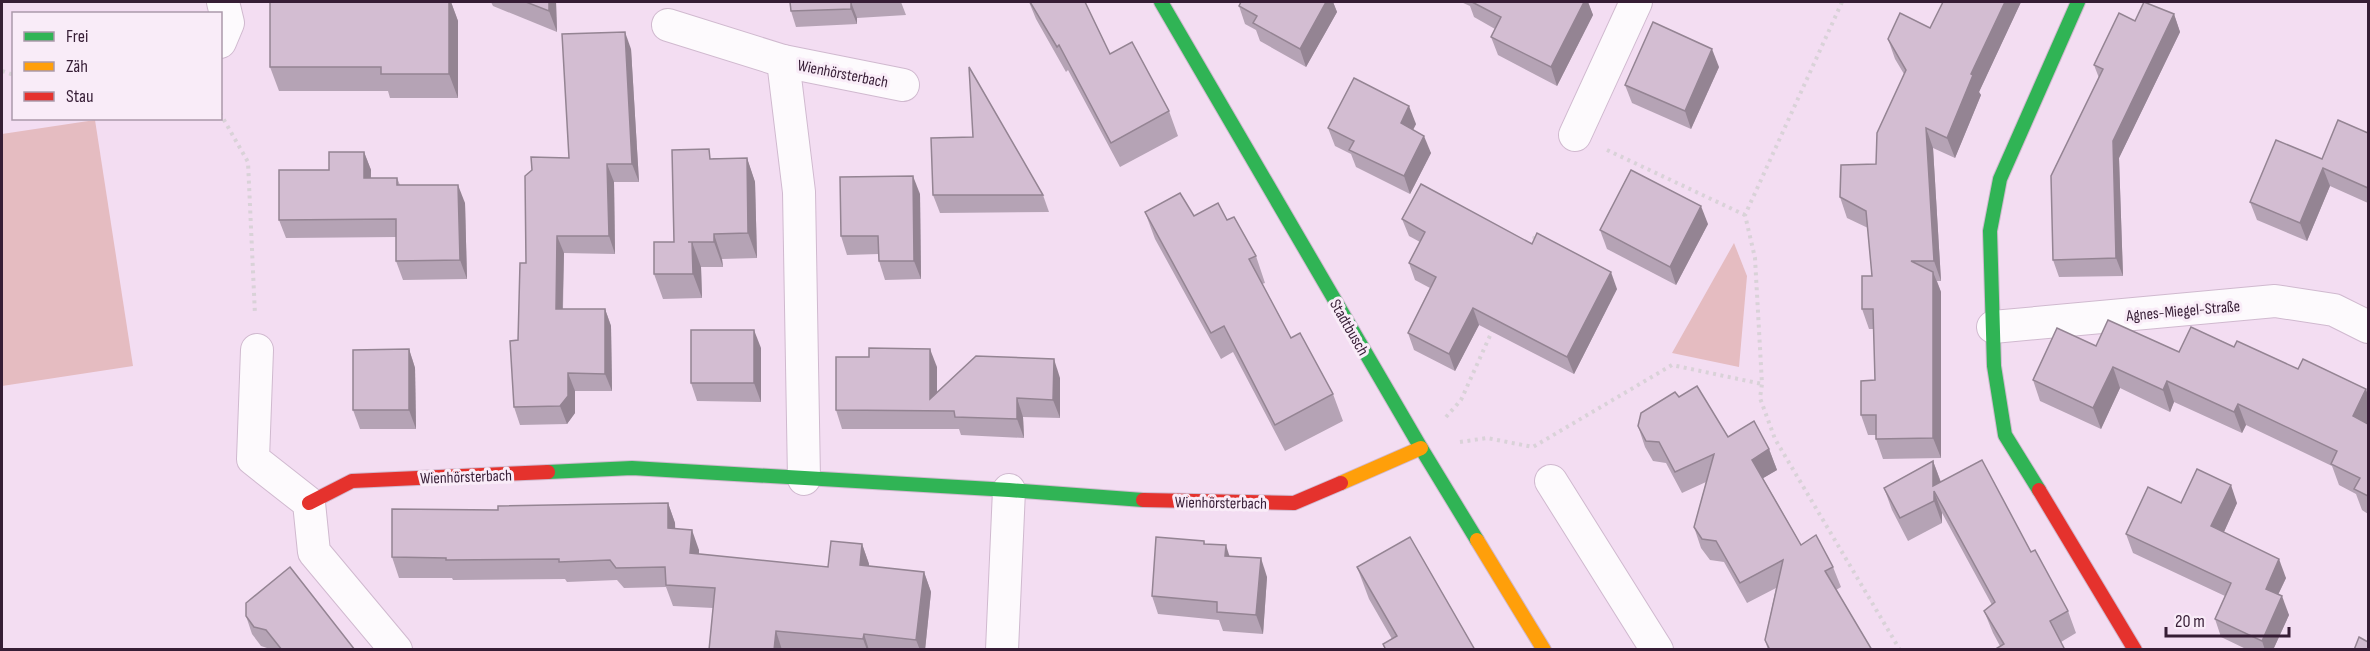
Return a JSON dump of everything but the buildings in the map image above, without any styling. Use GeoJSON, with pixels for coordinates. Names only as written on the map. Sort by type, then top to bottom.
{"type":"FeatureCollection","features":[{"type":"Feature","properties":{"kind":"street"},"geometry":{"type":"LineString","coordinates":[[222,37],[228,23],[223,2]]}},
{"type":"Feature","properties":{"kind":"street","name":"Stadtbusch"},"geometry":{"type":"LineString","coordinates":[[1161,2],[1181,40],[1421,448],[1544,650]]}},
{"type":"Feature","properties":{"kind":"street"},"geometry":{"type":"LineString","coordinates":[[1575,135],[1636,2]]}},
{"type":"Feature","properties":{"kind":"street"},"geometry":{"type":"LineString","coordinates":[[2078,2],[2000,179],[1990,231],[1994,366],[2005,435],[2135,650]]}},
{"type":"Feature","properties":{"kind":"street","name":"Wienhörsterbach"},"geometry":{"type":"LineString","coordinates":[[668,25],[783,61],[903,85]]}},
{"type":"Feature","properties":{"kind":"street","name":"Wienhörsterbach"},"geometry":{"type":"LineString","coordinates":[[783,61],[799,192],[804,479]]}},
{"type":"Feature","properties":{"kind":"street","name":"Agnes-Miegel-Straße"},"geometry":{"type":"LineString","coordinates":[[1993,327],[2276,301],[2334,310],[2368,327]]}},
{"type":"Feature","properties":{"kind":"street"},"geometry":{"type":"LineString","coordinates":[[257,350],[253,459],[309,503],[314,552],[396,650]]}},
{"type":"Feature","properties":{"kind":"street","name":"Wienhörsterbach"},"geometry":{"type":"LineString","coordinates":[[309,503],[352,481],[632,468],[1009,490],[1132,500],[1294,503],[1421,448]]}},
{"type":"Feature","properties":{"kind":"street"},"geometry":{"type":"LineString","coordinates":[[1551,481],[1657,650]]}},
{"type":"Feature","properties":{"kind":"street"},"geometry":{"type":"LineString","coordinates":[[1002,650],[1009,490]]}},
{"type":"Feature","properties":{"kind":"path"},"geometry":{"type":"LineString","coordinates":[[1842,2],[1745,215],[1755,258],[1762,384],[1760,398],[1775,439],[1900,650]]}},
{"type":"Feature","properties":{"kind":"path"},"geometry":{"type":"LineString","coordinates":[[222,116],[248,162],[257,350]]}},
{"type":"Feature","properties":{"kind":"path"},"geometry":{"type":"LineString","coordinates":[[1575,135],[1745,215]]}},
{"type":"Feature","properties":{"kind":"path"},"geometry":{"type":"LineString","coordinates":[[1530,247],[1535,236]]}},
{"type":"Feature","properties":{"kind":"path"},"geometry":{"type":"LineString","coordinates":[[1421,448],[1461,400],[1495,323]]}},
{"type":"Feature","properties":{"kind":"path"},"geometry":{"type":"LineString","coordinates":[[1421,448],[1487,438],[1533,447],[1672,364],[1762,384]]}},
{"type":"Feature","properties":{"kind":"shaded area"},"geometry":{"type":"Polygon","coordinates":[[[95,120],[133,366],[2,386],[2,134],[95,120]]]}},
{"type":"Feature","properties":{"kind":"shaded area"},"geometry":{"type":"Polygon","coordinates":[[[1734,243],[1747,276],[1739,367],[1672,353],[1734,243]]]}},
{"type":"Feature","properties":{"kind":"traffic: fast"},"geometry":{"type":"LineString","coordinates":[[1161,2],[1477,540]]}},
{"type":"Feature","properties":{"kind":"traffic: fast"},"geometry":{"type":"LineString","coordinates":[[2039,490],[2005,435],[1994,366],[1990,231],[2000,179],[2078,2]]}},
{"type":"Feature","properties":{"kind":"traffic: fast"},"geometry":{"type":"LineString","coordinates":[[548,472],[632,468],[1143,500]]}},
{"type":"Feature","properties":{"kind":"traffic: slow"},"geometry":{"type":"LineString","coordinates":[[1341,483],[1421,448]]}},
{"type":"Feature","properties":{"kind":"traffic: slow"},"geometry":{"type":"LineString","coordinates":[[1477,540],[1544,650]]}},
{"type":"Feature","properties":{"kind":"traffic: jam"},"geometry":{"type":"LineString","coordinates":[[309,503],[352,481],[548,472]]}},
{"type":"Feature","properties":{"kind":"traffic: jam"},"geometry":{"type":"LineString","coordinates":[[1143,500],[1294,503],[1341,483]]}},
{"type":"Feature","properties":{"kind":"traffic: jam"},"geometry":{"type":"LineString","coordinates":[[2039,490],[2135,650]]}}]}
